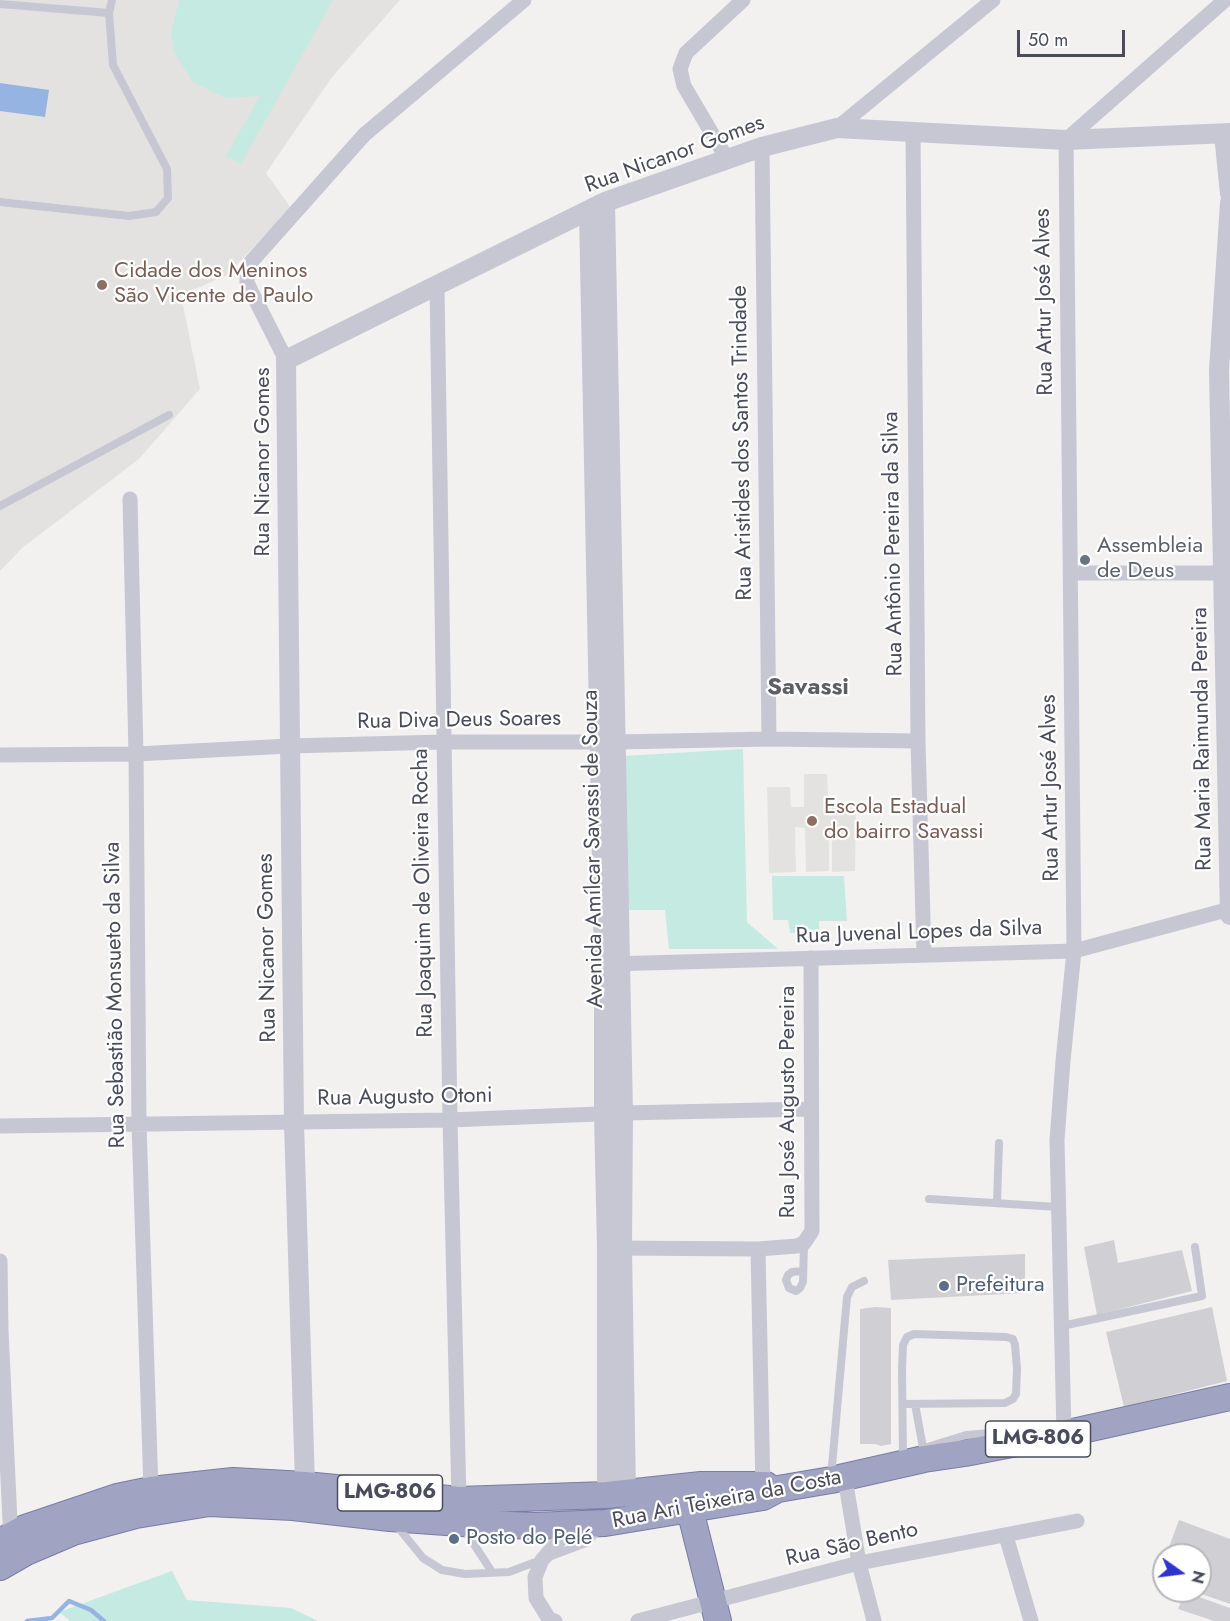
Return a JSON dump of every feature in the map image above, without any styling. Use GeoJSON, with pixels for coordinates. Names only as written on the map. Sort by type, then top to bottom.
{"type":"FeatureCollection","features":[{"type":"Feature","properties":{"kind":"highway","name":"Rua Ari Teixeira da Costa"},"geometry":{"type":"LineString","coordinates":[[6,1551],[136,1515],[209,1503],[293,1507],[390,1518],[459,1511],[536,1527],[605,1523],[690,1509],[768,1490],[838,1479],[917,1457],[965,1454],[1230,1397]]}},
{"type":"Feature","properties":{"kind":"highway","name":"LMG-806"},"geometry":{"type":"LineString","coordinates":[[6,1551],[26,1528],[117,1497],[151,1490],[233,1481],[305,1485],[459,1511],[701,1485],[768,1490]]}},
{"type":"Feature","properties":{"kind":"highway"},"geometry":{"type":"LineString","coordinates":[[690,1509],[715,1611]]}},
{"type":"Feature","properties":{"kind":"street"},"geometry":{"type":"LineString","coordinates":[[286,360],[247,283],[247,272],[251,262],[364,135],[524,0]]}},
{"type":"Feature","properties":{"kind":"street"},"geometry":{"type":"LineString","coordinates":[[727,159],[684,86],[680,69],[686,53],[743,0]]}},
{"type":"Feature","properties":{"kind":"street"},"geometry":{"type":"LineString","coordinates":[[837,128],[993,0]]}},
{"type":"Feature","properties":{"kind":"street"},"geometry":{"type":"LineString","coordinates":[[1066,140],[1225,0]]}},
{"type":"Feature","properties":{"kind":"street","name":"Rua Nicanor Gomes"},"geometry":{"type":"LineString","coordinates":[[305,1485],[294,1123],[286,360],[597,207],[762,147],[837,128],[1066,140],[1227,133]]}},
{"type":"Feature","properties":{"kind":"street","name":"Rua Antônio Pereira da Silva"},"geometry":{"type":"LineString","coordinates":[[913,132],[918,741],[924,955]]}},
{"type":"Feature","properties":{"kind":"street"},"geometry":{"type":"LineString","coordinates":[[1227,133],[1230,194]]}},
{"type":"Feature","properties":{"kind":"street","name":"Rua Artur José Alves"},"geometry":{"type":"LineString","coordinates":[[1057,1435],[1062,1326],[1057,1140],[1062,1061],[1074,951],[1066,140]]}},
{"type":"Feature","properties":{"kind":"street","name":"Rua Aristides dos Santos Trindade"},"geometry":{"type":"LineString","coordinates":[[762,147],[769,739]]}},
{"type":"Feature","properties":{"kind":"street","name":"Rua Maria Raimunda Pereira"},"geometry":{"type":"LineString","coordinates":[[1230,203],[1225,365],[1230,915]]}},
{"type":"Feature","properties":{"kind":"street","name":"Avenida Amílcar Savassi de Souza"},"geometry":{"type":"LineString","coordinates":[[597,207],[608,742],[616,1495]]}},
{"type":"Feature","properties":{"kind":"street","name":"Rua Joaquim de Oliveira Rocha"},"geometry":{"type":"LineString","coordinates":[[437,285],[450,1120],[459,1511]]}},
{"type":"Feature","properties":{"kind":"street","name":"Rua Sebastião Monsueto da Silva"},"geometry":{"type":"LineString","coordinates":[[130,499],[136,754],[139,1124],[151,1490]]}},
{"type":"Feature","properties":{"kind":"street"},"geometry":{"type":"LineString","coordinates":[[1071,573],[1227,570]]}},
{"type":"Feature","properties":{"kind":"street","name":"Rua Diva Deus Soares"},"geometry":{"type":"LineString","coordinates":[[0,755],[136,754],[444,742],[769,739],[918,741]]}},
{"type":"Feature","properties":{"kind":"street","name":"Rua Juvenal Lopes da Silva"},"geometry":{"type":"LineString","coordinates":[[611,964],[1074,951],[1230,909]]}},
{"type":"Feature","properties":{"kind":"street","name":"Rua José Augusto Pereira"},"geometry":{"type":"LineString","coordinates":[[804,1243],[813,1231],[811,958]]}},
{"type":"Feature","properties":{"kind":"street","name":"Rua Augusto Otoni"},"geometry":{"type":"LineString","coordinates":[[0,1126],[450,1120],[811,1109]]}},
{"type":"Feature","properties":{"kind":"street"},"geometry":{"type":"LineString","coordinates":[[614,1248],[758,1249],[797,1246],[804,1243]]}},
{"type":"Feature","properties":{"kind":"street"},"geometry":{"type":"LineString","coordinates":[[758,1249],[768,1490]]}},
{"type":"Feature","properties":{"kind":"street"},"geometry":{"type":"LineString","coordinates":[[0,1261],[6,1551]]}},
{"type":"Feature","properties":{"kind":"street"},"geometry":{"type":"LineString","coordinates":[[838,1479],[874,1621]]}},
{"type":"Feature","properties":{"kind":"street","name":"Rua São Bento"},"geometry":{"type":"LineString","coordinates":[[638,1621],[715,1611],[859,1563],[1077,1521]]}},
{"type":"Feature","properties":{"kind":"street"},"geometry":{"type":"LineString","coordinates":[[555,1621],[549,1619],[536,1598],[535,1577],[542,1560],[573,1525]]}},
{"type":"Feature","properties":{"kind":"street"},"geometry":{"type":"LineString","coordinates":[[1006,1536],[1031,1621]]}},
{"type":"Feature","properties":{"kind":"lane"},"geometry":{"type":"LineString","coordinates":[[0,201],[129,216],[156,212],[168,198],[167,169],[113,65],[109,13],[112,0]]}},
{"type":"Feature","properties":{"kind":"lane"},"geometry":{"type":"LineString","coordinates":[[0,4],[109,13]]}},
{"type":"Feature","properties":{"kind":"lane"},"geometry":{"type":"LineString","coordinates":[[0,506],[170,415]]}},
{"type":"Feature","properties":{"kind":"lane"},"geometry":{"type":"LineString","coordinates":[[997,1203],[999,1143]]}},
{"type":"Feature","properties":{"kind":"lane"},"geometry":{"type":"LineString","coordinates":[[928,1199],[1058,1207]]}},
{"type":"Feature","properties":{"kind":"lane"},"geometry":{"type":"LineString","coordinates":[[803,1271],[804,1243]]}},
{"type":"Feature","properties":{"kind":"lane"},"geometry":{"type":"LineString","coordinates":[[1062,1326],[1202,1296],[1195,1247]]}},
{"type":"Feature","properties":{"kind":"lane"},"geometry":{"type":"LineString","coordinates":[[838,1479],[847,1297],[852,1287],[864,1281]]}},
{"type":"Feature","properties":{"kind":"lane"},"geometry":{"type":"LineString","coordinates":[[903,1404],[1005,1403],[1013,1399],[1016,1394],[1017,1369],[1013,1339],[914,1334],[907,1337],[903,1345],[903,1404],[917,1457]]}},
{"type":"Feature","properties":{"kind":"lane"},"geometry":{"type":"LineString","coordinates":[[915,1404],[917,1457]]}},
{"type":"Feature","properties":{"kind":"lane"},"geometry":{"type":"LineString","coordinates":[[459,1511],[492,1572]]}},
{"type":"Feature","properties":{"kind":"lane"},"geometry":{"type":"LineString","coordinates":[[390,1518],[423,1558],[442,1570],[465,1574],[508,1572],[542,1560],[586,1543],[605,1523]]}},
{"type":"Feature","properties":{"kind":"shaded area","name":"Cidade dos Meninos São Vicente de Paulo"},"geometry":{"type":"Polygon","coordinates":[[[0,0],[400,0],[332,77],[266,173],[291,208],[227,275],[181,295],[200,389],[139,459],[22,548],[0,571],[0,0]]]}},
{"type":"Feature","properties":{"kind":"shaded area","name":"Escola Estadual do bairro Savassi"},"geometry":{"type":"Polygon","coordinates":[[[804,774],[827,774],[829,814],[832,815],[832,808],[856,805],[855,871],[832,872],[832,827],[829,827],[829,871],[806,872],[805,828],[795,827],[796,872],[769,873],[767,787],[790,787],[791,807],[804,807],[804,774]]]}},
{"type":"Feature","properties":{"kind":"green space"},"geometry":{"type":"Polygon","coordinates":[[[179,0],[333,0],[241,164],[226,156],[260,96],[225,98],[193,82],[174,52],[171,34],[179,0]]]}},
{"type":"Feature","properties":{"kind":"green space"},"geometry":{"type":"Polygon","coordinates":[[[743,749],[747,922],[778,949],[669,949],[665,910],[624,910],[623,756],[743,749]]]}},
{"type":"Feature","properties":{"kind":"green space"},"geometry":{"type":"Polygon","coordinates":[[[772,876],[844,876],[847,921],[819,921],[819,932],[790,933],[788,920],[773,920],[772,876]]]}},
{"type":"Feature","properties":{"kind":"green space"},"geometry":{"type":"Polygon","coordinates":[[[172,1571],[187,1600],[291,1608],[318,1621],[70,1621],[59,1612],[172,1571]]]}},
{"type":"Feature","properties":{"kind":"water"},"geometry":{"type":"Polygon","coordinates":[[[0,83],[49,90],[45,117],[0,111],[0,83]]]}},
{"type":"Feature","properties":{"kind":"building"},"geometry":{"type":"Polygon","coordinates":[[[1114,1240],[1118,1263],[1182,1250],[1192,1291],[1097,1315],[1084,1247],[1114,1240]]]}},
{"type":"Feature","properties":{"kind":"building"},"geometry":{"type":"Polygon","coordinates":[[[1025,1254],[1025,1293],[891,1300],[888,1260],[1025,1254]]]}},
{"type":"Feature","properties":{"kind":"building"},"geometry":{"type":"Polygon","coordinates":[[[1212,1307],[1227,1381],[1124,1407],[1106,1332],[1212,1307]]]}},
{"type":"Feature","properties":{"kind":"building"},"geometry":{"type":"Polygon","coordinates":[[[891,1308],[891,1444],[881,1446],[860,1444],[860,1309],[891,1308]]]}},
{"type":"Feature","properties":{"kind":"building"},"geometry":{"type":"Polygon","coordinates":[[[1179,1520],[1230,1539],[1230,1604],[1212,1598],[1212,1543],[1170,1543],[1179,1520]]]}},
{"type":"Feature","properties":{"kind":"building"},"geometry":{"type":"Polygon","coordinates":[[[1212,1602],[1230,1608],[1230,1621],[1214,1621],[1178,1609],[1180,1603],[1212,1602]]]}},
{"type":"Feature","properties":{"kind":"waterway"},"geometry":{"type":"LineString","coordinates":[[27,1621],[52,1618],[69,1601],[91,1610],[104,1621]]}},
{"type":"Feature","properties":{"kind":"place","name":"Cidade dos Meninos São Vicente de Paulo"},"geometry":{"type":"Point","coordinates":[102,285]}},
{"type":"Feature","properties":{"kind":"place","name":"Assembleia de Deus"},"geometry":{"type":"Point","coordinates":[1085,560]}},
{"type":"Feature","properties":{"kind":"place","name":"Escola Estadual do bairro Savassi"},"geometry":{"type":"Point","coordinates":[812,821]}},
{"type":"Feature","properties":{"kind":"place","name":"Prefeitura"},"geometry":{"type":"Point","coordinates":[944,1286]}},
{"type":"Feature","properties":{"kind":"place","name":"Posto do Pelé"},"geometry":{"type":"Point","coordinates":[454,1539]}},
{"type":"Feature","properties":{"kind":"district","name":"Savassi"},"geometry":{"type":"Point","coordinates":[808,688]}}]}
